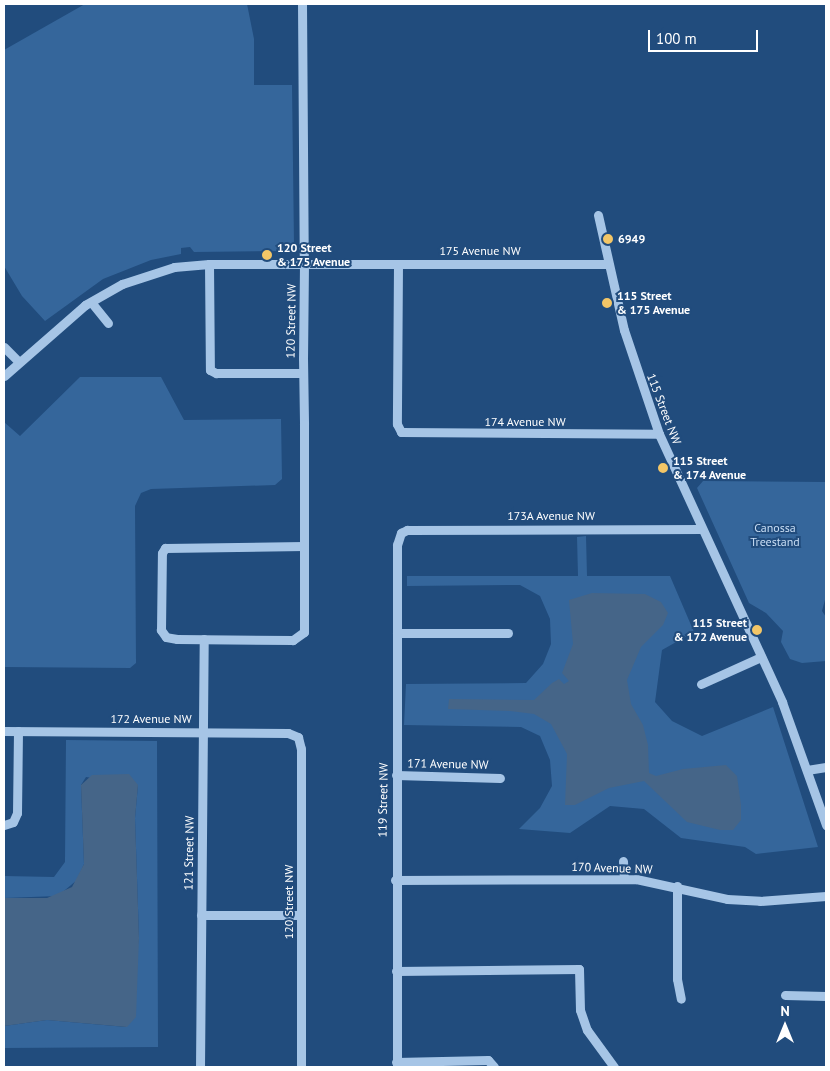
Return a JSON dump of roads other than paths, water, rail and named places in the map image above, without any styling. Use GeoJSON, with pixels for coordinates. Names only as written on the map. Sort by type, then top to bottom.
{"type":"FeatureCollection","features":[{"type":"Feature","properties":{"kind":"street","name":"120 Street NW"},"geometry":{"type":"LineString","coordinates":[[204,639],[300,638],[304,630],[302,4]]}},
{"type":"Feature","properties":{"kind":"street","name":"115 Street NW"},"geometry":{"type":"LineString","coordinates":[[598,215],[607,264],[634,366],[660,434],[702,530],[762,657],[808,770],[826,825]]}},
{"type":"Feature","properties":{"kind":"street","name":"175 Avenue NW"},"geometry":{"type":"LineString","coordinates":[[4,376],[91,302],[122,284],[154,272],[210,264],[607,264]]}},
{"type":"Feature","properties":{"kind":"street"},"geometry":{"type":"LineString","coordinates":[[210,264],[210,370],[216,373],[303,373]]}},
{"type":"Feature","properties":{"kind":"street","name":"174 Avenue NW"},"geometry":{"type":"LineString","coordinates":[[398,264],[397,424],[400,432],[410,434],[660,434]]}},
{"type":"Feature","properties":{"kind":"street"},"geometry":{"type":"LineString","coordinates":[[91,302],[108,323]]}},
{"type":"Feature","properties":{"kind":"street"},"geometry":{"type":"LineString","coordinates":[[4,347],[20,362]]}},
{"type":"Feature","properties":{"kind":"street","name":"173A Avenue NW"},"geometry":{"type":"LineString","coordinates":[[401,534],[408,530],[444,529],[702,530]]}},
{"type":"Feature","properties":{"kind":"street","name":"119 Street NW"},"geometry":{"type":"LineString","coordinates":[[397,1065],[395,880],[397,545],[401,534]]}},
{"type":"Feature","properties":{"kind":"street"},"geometry":{"type":"LineString","coordinates":[[204,639],[166,637],[161,626],[162,552],[165,548],[304,546]]}},
{"type":"Feature","properties":{"kind":"street"},"geometry":{"type":"LineString","coordinates":[[397,633],[508,633]]}},
{"type":"Feature","properties":{"kind":"street","name":"121 Street NW"},"geometry":{"type":"LineString","coordinates":[[200,1067],[204,639]]}},
{"type":"Feature","properties":{"kind":"street"},"geometry":{"type":"LineString","coordinates":[[701,684],[762,657]]}},
{"type":"Feature","properties":{"kind":"street","name":"172 Avenue NW"},"geometry":{"type":"LineString","coordinates":[[4,731],[288,733],[298,737]]}},
{"type":"Feature","properties":{"kind":"street"},"geometry":{"type":"LineString","coordinates":[[4,825],[14,822],[16,813],[18,731]]}},
{"type":"Feature","properties":{"kind":"street","name":"120 Street NW"},"geometry":{"type":"LineString","coordinates":[[298,737],[301,750],[301,1067]]}},
{"type":"Feature","properties":{"kind":"street"},"geometry":{"type":"LineString","coordinates":[[808,770],[826,767]]}},
{"type":"Feature","properties":{"kind":"street","name":"171 Avenue NW"},"geometry":{"type":"LineString","coordinates":[[396,775],[500,778]]}},
{"type":"Feature","properties":{"kind":"street"},"geometry":{"type":"LineString","coordinates":[[624,862],[624,879]]}},
{"type":"Feature","properties":{"kind":"street","name":"170 Avenue NW"},"geometry":{"type":"LineString","coordinates":[[395,880],[624,879],[677,886],[742,900],[826,896]]}},
{"type":"Feature","properties":{"kind":"street"},"geometry":{"type":"LineString","coordinates":[[677,886],[677,979],[681,999]]}},
{"type":"Feature","properties":{"kind":"street"},"geometry":{"type":"LineString","coordinates":[[200,915],[301,915]]}},
{"type":"Feature","properties":{"kind":"street"},"geometry":{"type":"LineString","coordinates":[[396,971],[579,969],[580,1010],[587,1030],[614,1067]]}},
{"type":"Feature","properties":{"kind":"street"},"geometry":{"type":"LineString","coordinates":[[785,996],[826,996]]}},
{"type":"Feature","properties":{"kind":"street"},"geometry":{"type":"LineString","coordinates":[[397,1065],[488,1060],[494,1065]]}},
{"type":"Feature","properties":{"kind":"place","name":"6949"},"geometry":{"type":"Point","coordinates":[608,239]}},
{"type":"Feature","properties":{"kind":"place","name":"120 Street & 175 Avenue"},"geometry":{"type":"Point","coordinates":[267,255]}},
{"type":"Feature","properties":{"kind":"place","name":"115 Street & 175 Avenue"},"geometry":{"type":"Point","coordinates":[607,303]}},
{"type":"Feature","properties":{"kind":"place","name":"115 Street & 174 Avenue"},"geometry":{"type":"Point","coordinates":[663,468]}},
{"type":"Feature","properties":{"kind":"place","name":"115 Street & 172 Avenue"},"geometry":{"type":"Point","coordinates":[757,630]}},
{"type":"Feature","properties":{"kind":"park label","name":"Canossa Treestand"},"geometry":{"type":"Point","coordinates":[775,535]}}]}
